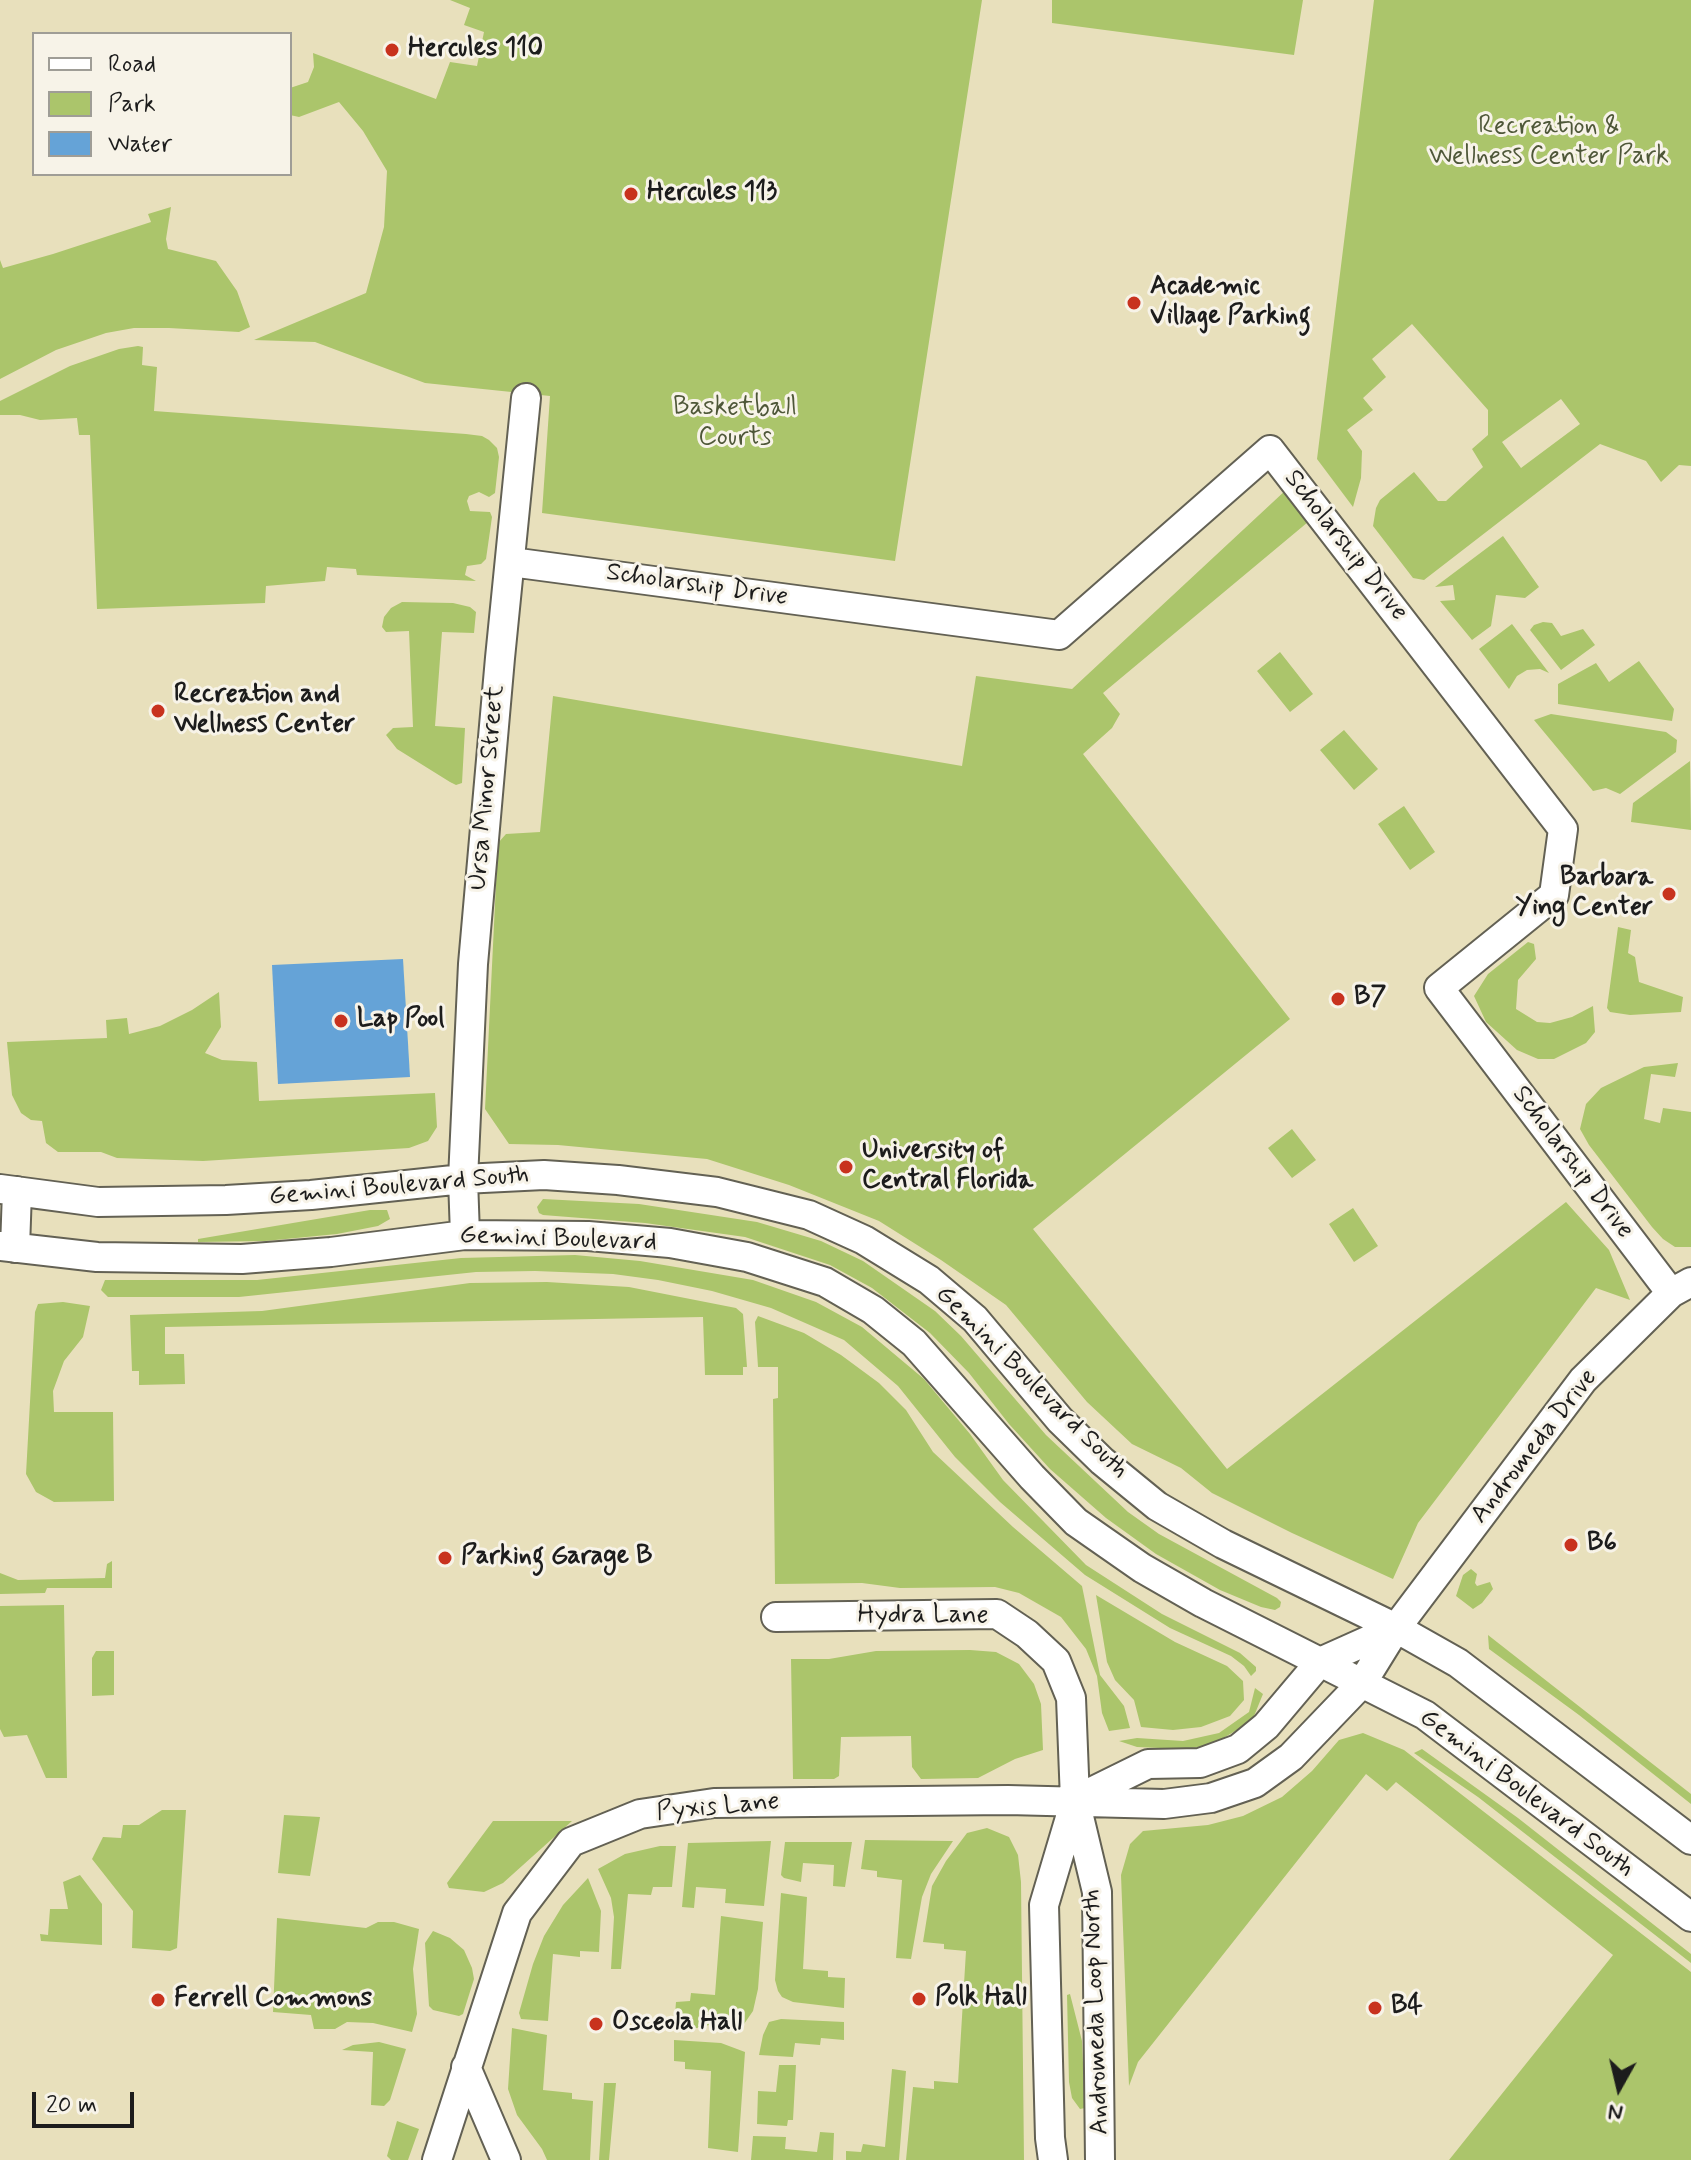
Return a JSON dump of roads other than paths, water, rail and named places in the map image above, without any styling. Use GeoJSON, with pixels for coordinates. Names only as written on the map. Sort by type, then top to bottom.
{"type":"FeatureCollection","features":[{"type":"Feature","properties":{"kind":"street","name":"Ursa Minor Street"},"geometry":{"type":"LineString","coordinates":[[465,1235],[463,1179],[473,964],[526,398]]}},
{"type":"Feature","properties":{"kind":"street","name":"Scholarship Drive"},"geometry":{"type":"LineString","coordinates":[[511,562],[1059,635],[1270,450],[1563,829],[1554,895],[1439,988],[1681,1288]]}},
{"type":"Feature","properties":{"kind":"street","name":"Gemini Boulevard South"},"geometry":{"type":"LineString","coordinates":[[8,1190],[98,1202],[212,1200],[311,1195],[463,1179],[544,1175],[717,1192],[809,1215],[864,1240],[929,1280],[975,1319],[1060,1420],[1102,1461],[1157,1506],[1223,1544],[1396,1628],[1458,1663],[1691,1840]]}},
{"type":"Feature","properties":{"kind":"street"},"geometry":{"type":"LineString","coordinates":[[7,1247],[8,1190]]}},
{"type":"Feature","properties":{"kind":"street","name":"Gemini Boulevard"},"geometry":{"type":"LineString","coordinates":[[7,1247],[97,1257],[242,1259],[331,1252],[465,1235],[588,1236],[670,1243],[747,1257],[825,1282],[873,1310],[914,1343],[1032,1477]]}},
{"type":"Feature","properties":{"kind":"street","name":"Andromeda Drive"},"geometry":{"type":"LineString","coordinates":[[1362,1683],[1396,1628],[1583,1380],[1681,1288]]}},
{"type":"Feature","properties":{"kind":"street","name":"Gemini Boulevard South"},"geometry":{"type":"LineString","coordinates":[[1032,1477],[1076,1522],[1142,1568],[1203,1603],[1425,1715],[1691,1917]]}},
{"type":"Feature","properties":{"kind":"street","name":"Hydra Lane"},"geometry":{"type":"LineString","coordinates":[[776,1617],[997,1614],[1027,1634],[1056,1661],[1071,1698],[1075,1800]]}},
{"type":"Feature","properties":{"kind":"street"},"geometry":{"type":"LineString","coordinates":[[1320,1662],[1396,1628]]}},
{"type":"Feature","properties":{"kind":"street","name":"Pyxis Lane"},"geometry":{"type":"LineString","coordinates":[[1075,1800],[1148,1764],[1200,1763],[1238,1749],[1266,1726],[1320,1662]]}},
{"type":"Feature","properties":{"kind":"street","name":"Pyxis Lane"},"geometry":{"type":"LineString","coordinates":[[437,2160],[517,1913],[571,1842],[640,1814],[714,1803],[1075,1800],[1164,1804],[1211,1798],[1255,1783],[1291,1757],[1362,1683]]}},
{"type":"Feature","properties":{"kind":"street","name":"Andromeda Loop North"},"geometry":{"type":"LineString","coordinates":[[1053,2160],[1044,1905],[1075,1800]]}},
{"type":"Feature","properties":{"kind":"street","name":"Andromeda Loop North"},"geometry":{"type":"LineString","coordinates":[[1075,1800],[1097,1892],[1100,2160]]}},
{"type":"Feature","properties":{"kind":"street"},"geometry":{"type":"LineString","coordinates":[[466,2067],[506,2160]]}},
{"type":"Feature","properties":{"kind":"water","name":"Lap Pool"},"geometry":{"type":"Polygon","coordinates":[[[403,959],[410,1077],[278,1084],[272,965],[403,959]]]}},
{"type":"Feature","properties":{"kind":"place","name":"Hercules 110"},"geometry":{"type":"Point","coordinates":[392,50]}},
{"type":"Feature","properties":{"kind":"place","name":"Hercules 113"},"geometry":{"type":"Point","coordinates":[631,194]}},
{"type":"Feature","properties":{"kind":"place","name":"Academic Village Parking"},"geometry":{"type":"Point","coordinates":[1134,303]}},
{"type":"Feature","properties":{"kind":"place","name":"Recreation and Wellness Center"},"geometry":{"type":"Point","coordinates":[158,711]}},
{"type":"Feature","properties":{"kind":"place","name":"Barbara Ying Center"},"geometry":{"type":"Point","coordinates":[1669,894]}},
{"type":"Feature","properties":{"kind":"place","name":"B7"},"geometry":{"type":"Point","coordinates":[1338,999]}},
{"type":"Feature","properties":{"kind":"place","name":"Lap Pool"},"geometry":{"type":"Point","coordinates":[341,1021]}},
{"type":"Feature","properties":{"kind":"place","name":"University of Central Florida"},"geometry":{"type":"Point","coordinates":[846,1167]}},
{"type":"Feature","properties":{"kind":"place","name":"B6"},"geometry":{"type":"Point","coordinates":[1571,1545]}},
{"type":"Feature","properties":{"kind":"place","name":"Parking Garage B"},"geometry":{"type":"Point","coordinates":[445,1558]}},
{"type":"Feature","properties":{"kind":"place","name":"Polk Hall"},"geometry":{"type":"Point","coordinates":[919,1999]}},
{"type":"Feature","properties":{"kind":"place","name":"Ferrell Commons"},"geometry":{"type":"Point","coordinates":[158,2000]}},
{"type":"Feature","properties":{"kind":"place","name":"B4"},"geometry":{"type":"Point","coordinates":[1375,2008]}},
{"type":"Feature","properties":{"kind":"place","name":"Osceola Hall"},"geometry":{"type":"Point","coordinates":[596,2024]}},
{"type":"Feature","properties":{"kind":"park label","name":"Recreation & Wellness Center Park"},"geometry":{"type":"Point","coordinates":[1549,143]}},
{"type":"Feature","properties":{"kind":"park label","name":"Basketball Courts"},"geometry":{"type":"Point","coordinates":[735,424]}}]}
